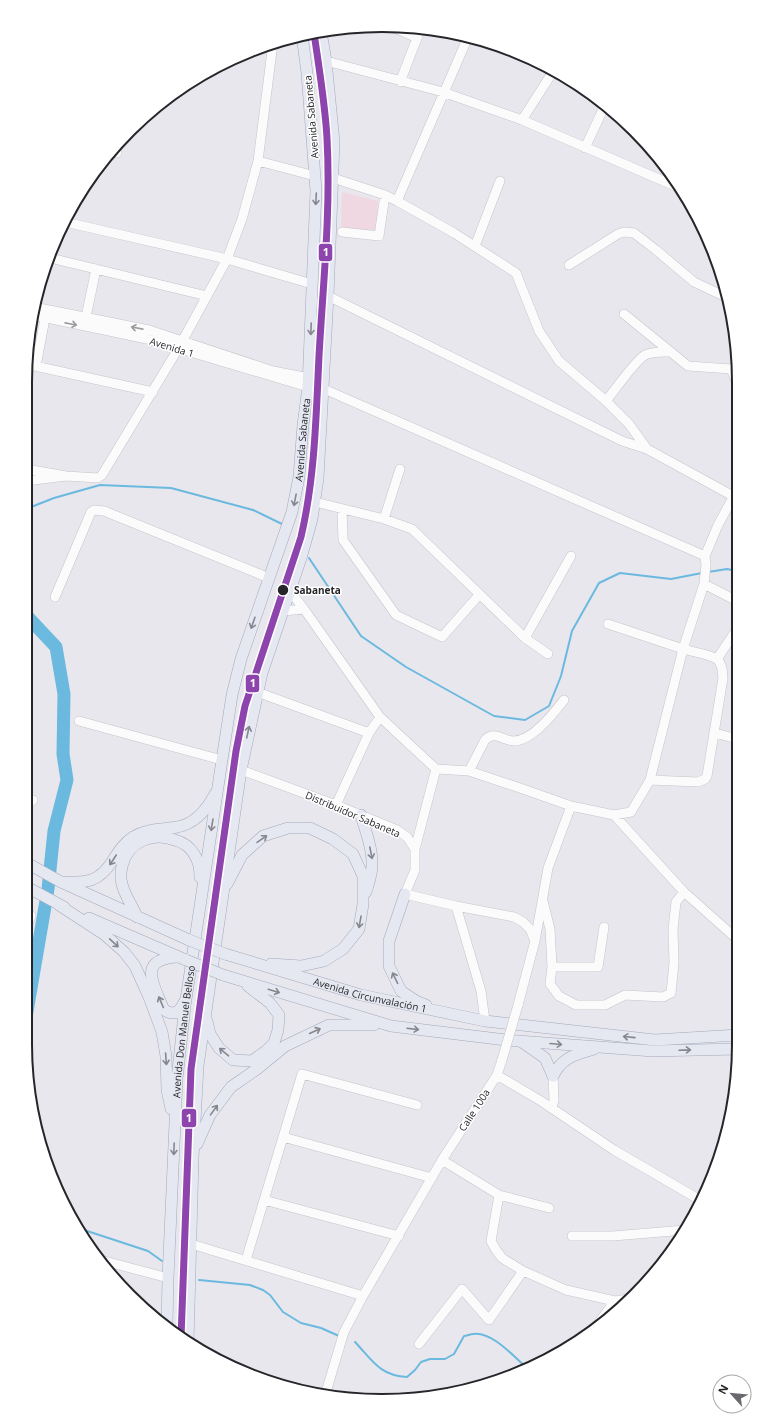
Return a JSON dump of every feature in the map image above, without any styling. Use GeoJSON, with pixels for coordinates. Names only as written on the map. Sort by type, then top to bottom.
{"type":"FeatureCollection","features":[{"type":"Feature","properties":{"kind":"main road","name":"Avenida Sabaneta"},"geometry":{"type":"LineString","coordinates":[[240,770],[262,673],[290,591],[312,519],[318,478],[324,389],[334,142],[326,61],[322,38]]}},
{"type":"Feature","properties":{"kind":"main road","name":"Avenida Sabaneta"},"geometry":{"type":"LineString","coordinates":[[218,787],[232,695],[241,659],[292,512],[299,477],[308,383],[316,191],[307,73],[303,41]]}},
{"type":"Feature","properties":{"kind":"main road","name":"Avenida Don Manuel Belloso"},"geometry":{"type":"LineString","coordinates":[[188,1335],[193,1158],[198,1066],[240,770]]}},
{"type":"Feature","properties":{"kind":"main road","name":"Avenida Don Manuel Belloso"},"geometry":{"type":"LineString","coordinates":[[167,1320],[176,1079],[186,998],[218,787]]}},
{"type":"Feature","properties":{"kind":"main road"},"geometry":{"type":"LineString","coordinates":[[61,882],[82,883],[91,881],[108,868],[118,851],[133,837],[154,829],[179,827],[189,824],[202,814],[218,787]]}},
{"type":"Feature","properties":{"kind":"main road"},"geometry":{"type":"LineString","coordinates":[[248,962],[301,966],[324,961],[343,949],[359,929],[363,904],[371,875],[372,861],[368,838],[361,815]]}},
{"type":"Feature","properties":{"kind":"main road"},"geometry":{"type":"LineString","coordinates":[[223,892],[242,855],[263,836],[288,828],[310,828],[333,839],[353,854],[363,876],[363,904]]}},
{"type":"Feature","properties":{"kind":"main road"},"geometry":{"type":"LineString","coordinates":[[137,917],[122,884],[121,871],[124,859],[129,850],[139,842],[150,837],[159,836],[183,842],[194,853],[200,867],[200,902]]}},
{"type":"Feature","properties":{"kind":"main road","name":"Avenida Circunvalación 1"},"geometry":{"type":"LineString","coordinates":[[32,866],[61,882],[189,940],[248,962],[361,995],[462,1018],[654,1040],[732,1034]]}},
{"type":"Feature","properties":{"kind":"main road"},"geometry":{"type":"LineString","coordinates":[[32,890],[105,935],[124,952],[135,966],[149,997],[162,1032],[166,1056],[167,1090],[175,1121]]}},
{"type":"Feature","properties":{"kind":"main road"},"geometry":{"type":"LineString","coordinates":[[405,894],[389,941],[389,966],[401,991],[416,1001],[462,1018]]}},
{"type":"Feature","properties":{"kind":"main road"},"geometry":{"type":"LineString","coordinates":[[59,905],[182,959],[223,975],[391,1026]]}},
{"type":"Feature","properties":{"kind":"main road"},"geometry":{"type":"LineString","coordinates":[[182,959],[169,958],[159,961],[154,965],[151,971],[151,980],[165,1011],[169,1013],[176,1013],[181,1008],[186,998]]}},
{"type":"Feature","properties":{"kind":"main road"},"geometry":{"type":"LineString","coordinates":[[206,1013],[210,1034],[219,1048],[233,1060],[252,1061],[266,1051],[274,1043],[278,1030],[279,1015],[270,1003],[243,981]]}},
{"type":"Feature","properties":{"kind":"main road"},"geometry":{"type":"LineString","coordinates":[[193,1158],[198,1139],[210,1115],[230,1087],[257,1069],[285,1046],[329,1025],[391,1026],[519,1041],[653,1051],[732,1049]]}},
{"type":"Feature","properties":{"kind":"main road"},"geometry":{"type":"LineString","coordinates":[[519,1041],[545,1058],[553,1076]]}},
{"type":"Feature","properties":{"kind":"main road"},"geometry":{"type":"LineString","coordinates":[[553,1076],[558,1066],[565,1060],[599,1047]]}},
{"type":"Feature","properties":{"kind":"street"},"geometry":{"type":"LineString","coordinates":[[406,33],[417,38]]}},
{"type":"Feature","properties":{"kind":"street"},"geometry":{"type":"LineString","coordinates":[[400,82],[419,34]]}},
{"type":"Feature","properties":{"kind":"street"},"geometry":{"type":"LineString","coordinates":[[397,201],[466,42]]}},
{"type":"Feature","properties":{"kind":"street"},"geometry":{"type":"LineString","coordinates":[[32,470],[66,476],[101,477],[180,345],[227,259],[242,219],[258,161],[272,50]]}},
{"type":"Feature","properties":{"kind":"street"},"geometry":{"type":"LineString","coordinates":[[326,61],[400,82],[443,92],[522,120],[670,184]]}},
{"type":"Feature","properties":{"kind":"street"},"geometry":{"type":"LineString","coordinates":[[522,120],[551,75]]}},
{"type":"Feature","properties":{"kind":"street"},"geometry":{"type":"LineString","coordinates":[[585,148],[603,110]]}},
{"type":"Feature","properties":{"kind":"street"},"geometry":{"type":"LineString","coordinates":[[258,161],[315,176]]}},
{"type":"Feature","properties":{"kind":"street"},"geometry":{"type":"LineString","coordinates":[[333,178],[385,195],[397,201],[454,233],[516,273],[538,331],[559,361],[606,401],[629,424],[647,449]]}},
{"type":"Feature","properties":{"kind":"street"},"geometry":{"type":"LineString","coordinates":[[475,246],[500,181]]}},
{"type":"Feature","properties":{"kind":"street"},"geometry":{"type":"LineString","coordinates":[[342,232],[379,236],[385,195]]}},
{"type":"Feature","properties":{"kind":"street"},"geometry":{"type":"LineString","coordinates":[[70,223],[227,259],[312,284]]}},
{"type":"Feature","properties":{"kind":"street"},"geometry":{"type":"LineString","coordinates":[[569,265],[618,234],[624,232],[634,233],[694,282],[721,294]]}},
{"type":"Feature","properties":{"kind":"street"},"geometry":{"type":"LineString","coordinates":[[55,259],[208,296]]}},
{"type":"Feature","properties":{"kind":"street"},"geometry":{"type":"LineString","coordinates":[[86,317],[96,269]]}},
{"type":"Feature","properties":{"kind":"street"},"geometry":{"type":"LineString","coordinates":[[328,296],[622,441],[647,449],[732,492]]}},
{"type":"Feature","properties":{"kind":"street"},"geometry":{"type":"LineString","coordinates":[[40,310],[46,314],[86,317],[111,327]]}},
{"type":"Feature","properties":{"kind":"street"},"geometry":{"type":"LineString","coordinates":[[36,366],[46,314]]}},
{"type":"Feature","properties":{"kind":"street","name":"Avenida 1"},"geometry":{"type":"LineString","coordinates":[[39,315],[46,314],[111,327],[146,339],[180,345],[273,370],[308,383]]}},
{"type":"Feature","properties":{"kind":"street"},"geometry":{"type":"LineString","coordinates":[[624,314],[688,366],[731,367]]}},
{"type":"Feature","properties":{"kind":"street"},"geometry":{"type":"LineString","coordinates":[[606,401],[631,369],[645,355],[658,352],[671,352]]}},
{"type":"Feature","properties":{"kind":"street"},"geometry":{"type":"LineString","coordinates":[[33,365],[153,392]]}},
{"type":"Feature","properties":{"kind":"street"},"geometry":{"type":"LineString","coordinates":[[324,389],[705,561]]}},
{"type":"Feature","properties":{"kind":"street"},"geometry":{"type":"LineString","coordinates":[[384,519],[400,469]]}},
{"type":"Feature","properties":{"kind":"street"},"geometry":{"type":"LineString","coordinates":[[32,480],[66,476]]}},
{"type":"Feature","properties":{"kind":"street"},"geometry":{"type":"LineString","coordinates":[[290,591],[380,717],[436,769],[469,772],[571,806],[614,815],[631,812],[650,780],[683,649],[704,582],[705,561],[718,525],[732,499]]}},
{"type":"Feature","properties":{"kind":"street"},"geometry":{"type":"LineString","coordinates":[[315,502],[384,519],[412,529],[525,638],[548,654]]}},
{"type":"Feature","properties":{"kind":"street"},"geometry":{"type":"LineString","coordinates":[[342,509],[343,540],[396,615],[442,638],[479,595]]}},
{"type":"Feature","properties":{"kind":"street"},"geometry":{"type":"LineString","coordinates":[[55,597],[90,512],[94,510],[104,511],[269,578]]}},
{"type":"Feature","properties":{"kind":"street"},"geometry":{"type":"LineString","coordinates":[[525,638],[571,556]]}},
{"type":"Feature","properties":{"kind":"street"},"geometry":{"type":"LineString","coordinates":[[704,582],[732,598]]}},
{"type":"Feature","properties":{"kind":"street"},"geometry":{"type":"LineString","coordinates":[[283,611],[304,609]]}},
{"type":"Feature","properties":{"kind":"street"},"geometry":{"type":"LineString","coordinates":[[608,624],[683,649],[708,655],[717,659],[722,668],[715,733],[705,780],[698,782],[650,780]]}},
{"type":"Feature","properties":{"kind":"street"},"geometry":{"type":"LineString","coordinates":[[717,659],[732,636]]}},
{"type":"Feature","properties":{"kind":"street"},"geometry":{"type":"LineString","coordinates":[[257,692],[369,733]]}},
{"type":"Feature","properties":{"kind":"street"},"geometry":{"type":"LineString","coordinates":[[469,772],[485,740],[488,737],[493,735],[514,741],[532,734],[552,716],[564,700]]}},
{"type":"Feature","properties":{"kind":"street"},"geometry":{"type":"LineString","coordinates":[[336,805],[369,733],[380,717]]}},
{"type":"Feature","properties":{"kind":"street"},"geometry":{"type":"LineString","coordinates":[[78,721],[222,760]]}},
{"type":"Feature","properties":{"kind":"street"},"geometry":{"type":"LineString","coordinates":[[715,733],[732,738]]}},
{"type":"Feature","properties":{"kind":"street"},"geometry":{"type":"LineString","coordinates":[[436,769],[415,849],[415,870],[405,894],[456,906],[514,917],[527,925],[534,941]]}},
{"type":"Feature","properties":{"kind":"street","name":"Distribuidor Sabaneta"},"geometry":{"type":"LineString","coordinates":[[240,770],[336,805],[397,830],[407,837],[415,849]]}},
{"type":"Feature","properties":{"kind":"street","name":"Calle 100a"},"geometry":{"type":"LineString","coordinates":[[327,1389],[344,1332],[363,1296],[442,1160],[497,1075],[518,1005],[534,941],[548,868],[571,806]]}},
{"type":"Feature","properties":{"kind":"street"},"geometry":{"type":"LineString","coordinates":[[614,815],[684,892],[732,935]]}},
{"type":"Feature","properties":{"kind":"street"},"geometry":{"type":"LineString","coordinates":[[542,898],[550,930],[552,967],[550,984],[559,996],[576,1005],[605,1005],[625,995],[663,997],[672,993],[674,963],[673,928],[676,902],[684,892]]}},
{"type":"Feature","properties":{"kind":"street"},"geometry":{"type":"LineString","coordinates":[[456,906],[481,991],[484,1021]]}},
{"type":"Feature","properties":{"kind":"street"},"geometry":{"type":"LineString","coordinates":[[552,967],[598,967],[604,927]]}},
{"type":"Feature","properties":{"kind":"street"},"geometry":{"type":"LineString","coordinates":[[246,1260],[302,1074],[417,1105]]}},
{"type":"Feature","properties":{"kind":"street"},"geometry":{"type":"LineString","coordinates":[[497,1075],[552,1108],[614,1150],[696,1198]]}},
{"type":"Feature","properties":{"kind":"street"},"geometry":{"type":"LineString","coordinates":[[552,1108],[554,1100],[553,1076]]}},
{"type":"Feature","properties":{"kind":"street"},"geometry":{"type":"LineString","coordinates":[[283,1137],[432,1178]]}},
{"type":"Feature","properties":{"kind":"street"},"geometry":{"type":"LineString","coordinates":[[442,1160],[499,1195],[549,1208]]}},
{"type":"Feature","properties":{"kind":"street"},"geometry":{"type":"LineString","coordinates":[[499,1195],[491,1242],[502,1258],[523,1271],[566,1290],[615,1301],[620,1300]]}},
{"type":"Feature","properties":{"kind":"street"},"geometry":{"type":"LineString","coordinates":[[264,1200],[398,1236]]}},
{"type":"Feature","properties":{"kind":"street"},"geometry":{"type":"LineString","coordinates":[[572,1236],[613,1236],[678,1231]]}},
{"type":"Feature","properties":{"kind":"street"},"geometry":{"type":"LineString","coordinates":[[191,1244],[363,1296]]}},
{"type":"Feature","properties":{"kind":"street"},"geometry":{"type":"LineString","coordinates":[[108,1262],[168,1278]]}},
{"type":"Feature","properties":{"kind":"street"},"geometry":{"type":"LineString","coordinates":[[419,1344],[462,1289],[489,1320],[523,1271]]}},
{"type":"Feature","properties":{"kind":"street"},"geometry":{"type":"LineString","coordinates":[[606,1313],[615,1301]]}},
{"type":"Feature","properties":{"kind":"shaded area"},"geometry":{"type":"Polygon","coordinates":[[[342,192],[378,201],[376,230],[341,228],[342,192]]]}},
{"type":"Feature","properties":{"kind":"waterway"},"geometry":{"type":"LineString","coordinates":[[32,507],[54,498],[100,485],[171,488],[253,510],[282,524]]}},
{"type":"Feature","properties":{"kind":"waterway"},"geometry":{"type":"LineString","coordinates":[[309,558],[361,636],[406,667],[494,716],[525,720],[549,706],[561,676],[572,631],[599,583],[620,573],[671,579],[702,573]]}},
{"type":"Feature","properties":{"kind":"waterway"},"geometry":{"type":"LineString","coordinates":[[708,572],[727,569],[732,570]]}},
{"type":"Feature","properties":{"kind":"waterway"},"geometry":{"type":"LineString","coordinates":[[32,621],[56,647],[64,694],[63,754],[67,780],[54,831],[48,889],[32,982]]}},
{"type":"Feature","properties":{"kind":"waterway"},"geometry":{"type":"LineString","coordinates":[[86,1231],[148,1251],[162,1261]]}},
{"type":"Feature","properties":{"kind":"waterway"},"geometry":{"type":"LineString","coordinates":[[199,1280],[250,1285],[263,1290],[270,1295],[283,1312],[301,1323],[321,1328],[339,1336]]}},
{"type":"Feature","properties":{"kind":"waterway"},"geometry":{"type":"LineString","coordinates":[[355,1342],[377,1366],[390,1374],[398,1376],[407,1377],[421,1362],[430,1359],[445,1359],[454,1354],[464,1336],[473,1334],[488,1336],[523,1364]]}},
{"type":"Feature","properties":{"kind":"rail line","name":"1"},"geometry":{"type":"LineString","coordinates":[[181,1330],[191,1069],[236,751],[245,706],[301,537],[306,514],[312,469],[316,424],[328,193],[326,125],[315,39]]}},
{"type":"Feature","properties":{"kind":"place","name":"Sabaneta"},"geometry":{"type":"Point","coordinates":[283,590]}}]}
